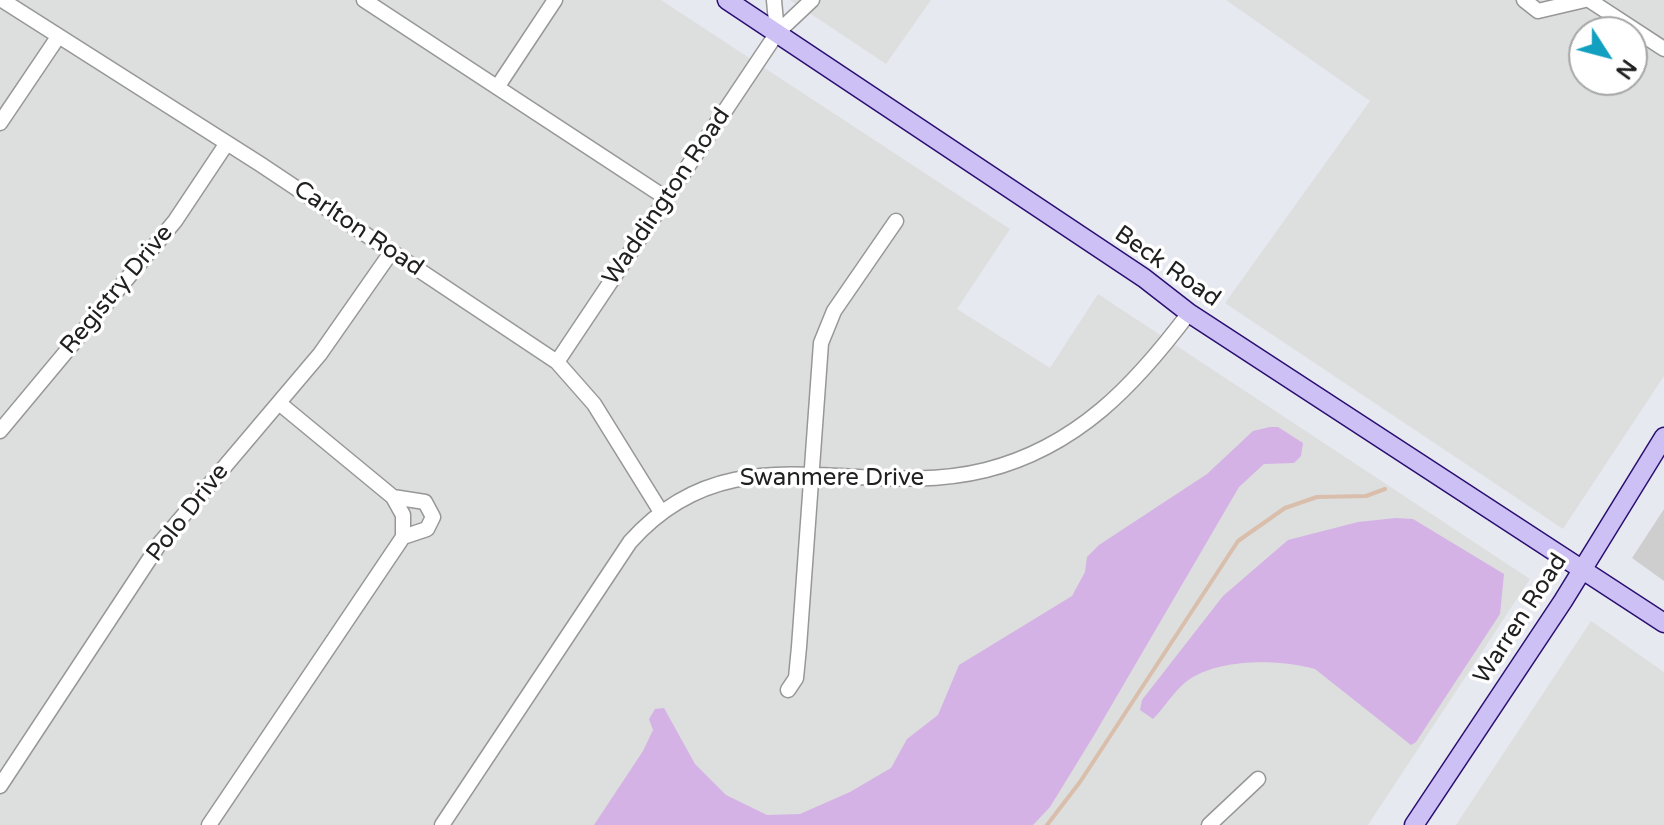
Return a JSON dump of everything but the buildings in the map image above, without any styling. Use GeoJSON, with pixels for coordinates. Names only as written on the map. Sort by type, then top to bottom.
{"type":"FeatureCollection","features":[{"type":"Feature","properties":{"kind":"main road","name":"Beck Road"},"geometry":{"type":"LineString","coordinates":[[727,0],[1144,278],[1189,313],[1664,623]]}},
{"type":"Feature","properties":{"kind":"main road","name":"Warren Road"},"geometry":{"type":"LineString","coordinates":[[1414,825],[1582,570],[1664,437]]}},
{"type":"Feature","properties":{"kind":"street","name":"Carlton Road"},"geometry":{"type":"LineString","coordinates":[[2,0],[227,143],[557,362],[594,404],[661,512]]}},
{"type":"Feature","properties":{"kind":"street"},"geometry":{"type":"LineString","coordinates":[[364,0],[666,198]]}},
{"type":"Feature","properties":{"kind":"street"},"geometry":{"type":"LineString","coordinates":[[498,86],[555,0]]}},
{"type":"Feature","properties":{"kind":"street"},"geometry":{"type":"LineString","coordinates":[[774,0],[777,33]]}},
{"type":"Feature","properties":{"kind":"street","name":"Waddington Road"},"geometry":{"type":"LineString","coordinates":[[557,362],[777,33],[812,0]]}},
{"type":"Feature","properties":{"kind":"street"},"geometry":{"type":"LineString","coordinates":[[1524,0],[1538,11],[1587,0],[1664,49]]}},
{"type":"Feature","properties":{"kind":"street"},"geometry":{"type":"LineString","coordinates":[[0,123],[58,37]]}},
{"type":"Feature","properties":{"kind":"street","name":"Registry Drive"},"geometry":{"type":"LineString","coordinates":[[0,431],[175,221],[227,143]]}},
{"type":"Feature","properties":{"kind":"street"},"geometry":{"type":"LineString","coordinates":[[788,690],[796,678],[799,647],[821,343],[834,311],[896,221]]}},
{"type":"Feature","properties":{"kind":"street","name":"Polo Drive"},"geometry":{"type":"LineString","coordinates":[[0,786],[160,543],[338,331],[392,251]]}},
{"type":"Feature","properties":{"kind":"street","name":"Swanmere Drive"},"geometry":{"type":"LineString","coordinates":[[442,825],[630,542],[661,512],[695,490],[728,479],[762,474],[937,478],[987,470],[1033,454],[1076,431],[1122,395],[1189,313]]}},
{"type":"Feature","properties":{"kind":"street"},"geometry":{"type":"LineString","coordinates":[[209,825],[403,537],[403,515],[393,497],[279,403]]}},
{"type":"Feature","properties":{"kind":"street"},"geometry":{"type":"LineString","coordinates":[[393,497],[425,502],[433,517],[427,529],[403,537]]}},
{"type":"Feature","properties":{"kind":"street"},"geometry":{"type":"LineString","coordinates":[[1209,825],[1258,779]]}},
{"type":"Feature","properties":{"kind":"shaded area"},"geometry":{"type":"Polygon","coordinates":[[[0,0],[661,0],[1010,229],[957,309],[1050,368],[1098,294],[1530,579],[1368,825],[0,825],[0,0]]]}},
{"type":"Feature","properties":{"kind":"shaded area"},"geometry":{"type":"Polygon","coordinates":[[[790,0],[931,0],[886,64],[790,0]]]}},
{"type":"Feature","properties":{"kind":"shaded area"},"geometry":{"type":"Polygon","coordinates":[[[1226,0],[1664,0],[1664,376],[1563,529],[1225,303],[1370,101],[1226,0]]]}},
{"type":"Feature","properties":{"kind":"shaded area"},"geometry":{"type":"Polygon","coordinates":[[[1278,427],[1303,443],[1301,456],[1294,463],[1264,464],[1239,487],[1093,737],[1050,807],[1033,825],[594,825],[643,751],[653,730],[649,719],[655,709],[664,708],[695,764],[726,795],[767,815],[800,814],[850,792],[891,768],[907,739],[938,715],[959,665],[1072,596],[1085,572],[1087,557],[1099,545],[1207,474],[1253,431],[1278,427]]]}},
{"type":"Feature","properties":{"kind":"shaded area"},"geometry":{"type":"Polygon","coordinates":[[[1664,509],[1664,581],[1632,558],[1664,509]]]}},
{"type":"Feature","properties":{"kind":"shaded area"},"geometry":{"type":"Polygon","coordinates":[[[1413,519],[1504,574],[1500,614],[1416,742],[1411,745],[1315,669],[1284,663],[1232,664],[1215,668],[1187,681],[1153,719],[1140,710],[1142,700],[1223,596],[1288,540],[1358,522],[1413,519]]]}},
{"type":"Feature","properties":{"kind":"shaded area"},"geometry":{"type":"Polygon","coordinates":[[[1591,621],[1664,672],[1664,825],[1456,825],[1591,621]]]}},
{"type":"Feature","properties":{"kind":"waterway"},"geometry":{"type":"LineString","coordinates":[[1047,825],[1080,782],[1238,541],[1285,508],[1317,497],[1366,496],[1385,489]]}}]}
